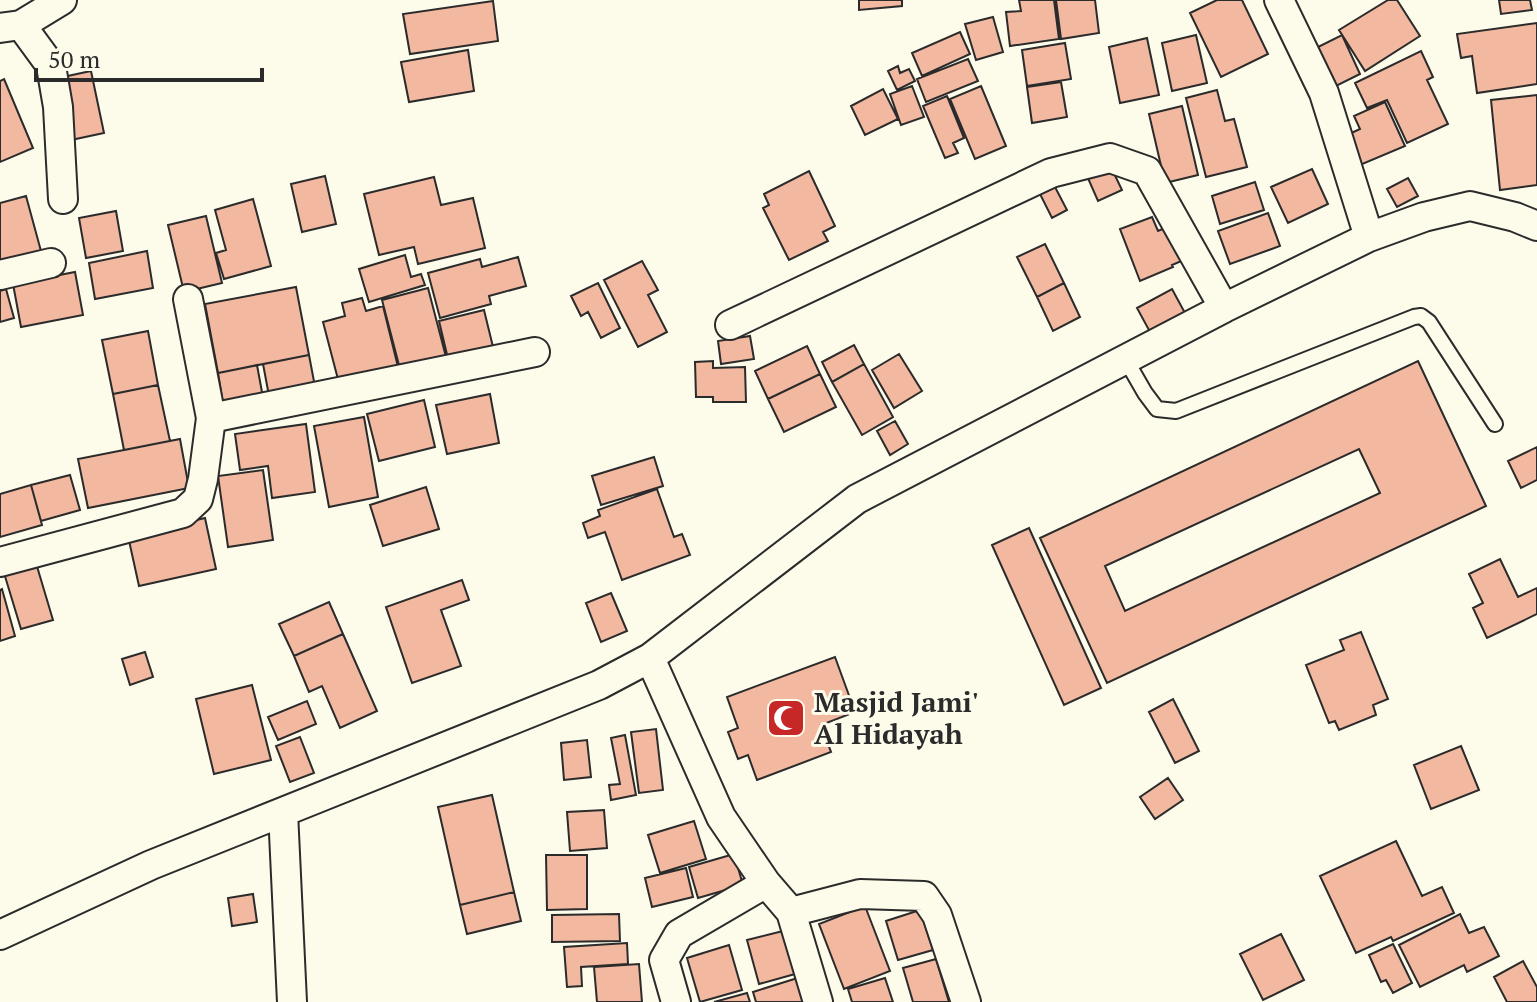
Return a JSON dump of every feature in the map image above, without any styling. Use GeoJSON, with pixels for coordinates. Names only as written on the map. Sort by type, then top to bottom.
{"type":"FeatureCollection","features":[{"type":"Feature","properties":{"kind":"street"},"geometry":{"type":"LineString","coordinates":[[62,0],[10,26],[51,66],[58,107],[63,199]]}},
{"type":"Feature","properties":{"kind":"street"},"geometry":{"type":"LineString","coordinates":[[1279,0],[1324,93],[1369,237]]}},
{"type":"Feature","properties":{"kind":"street"},"geometry":{"type":"LineString","coordinates":[[730,325],[1051,173],[1110,158],[1147,171],[1224,308]]}},
{"type":"Feature","properties":{"kind":"street"},"geometry":{"type":"LineString","coordinates":[[0,935],[151,865],[599,685],[650,658],[857,499],[1224,308],[1369,237],[1424,217],[1470,206],[1537,226]]}},
{"type":"Feature","properties":{"kind":"street"},"geometry":{"type":"LineString","coordinates":[[0,275],[51,263]]}},
{"type":"Feature","properties":{"kind":"street"},"geometry":{"type":"LineString","coordinates":[[0,562],[183,513],[198,499],[211,418],[188,299]]}},
{"type":"Feature","properties":{"kind":"street"},"geometry":{"type":"LineString","coordinates":[[211,418],[535,352]]}},
{"type":"Feature","properties":{"kind":"street"},"geometry":{"type":"LineString","coordinates":[[650,658],[721,817],[766,883],[791,912],[818,1002]]}},
{"type":"Feature","properties":{"kind":"street"},"geometry":{"type":"LineString","coordinates":[[283,812],[292,1002]]}},
{"type":"Feature","properties":{"kind":"street"},"geometry":{"type":"LineString","coordinates":[[676,1002],[664,960],[679,934],[766,883]]}},
{"type":"Feature","properties":{"kind":"street"},"geometry":{"type":"LineString","coordinates":[[791,912],[860,894],[924,896],[937,915],[966,1002]]}},
{"type":"Feature","properties":{"kind":"lane"},"geometry":{"type":"LineString","coordinates":[[1126,360],[1157,409],[1176,411],[1421,316],[1429,322],[1495,424]]}},
{"type":"Feature","properties":{"kind":"building"},"geometry":{"type":"Polygon","coordinates":[[[859,0],[902,0],[902,6],[859,10],[859,0]]]}},
{"type":"Feature","properties":{"kind":"building"},"geometry":{"type":"Polygon","coordinates":[[[1019,0],[1054,0],[1059,39],[1010,46],[1006,12],[1021,11],[1019,0]]]}},
{"type":"Feature","properties":{"kind":"building"},"geometry":{"type":"Polygon","coordinates":[[[1056,0],[1095,0],[1099,33],[1061,39],[1056,0]]]}},
{"type":"Feature","properties":{"kind":"building"},"geometry":{"type":"Polygon","coordinates":[[[1217,0],[1242,0],[1268,54],[1221,77],[1190,13],[1217,0]]]}},
{"type":"Feature","properties":{"kind":"building"},"geometry":{"type":"Polygon","coordinates":[[[1388,0],[1397,0],[1420,36],[1365,71],[1339,30],[1388,0]]]}},
{"type":"Feature","properties":{"kind":"building"},"geometry":{"type":"Polygon","coordinates":[[[1499,0],[1530,0],[1532,10],[1501,14],[1499,0]]]}},
{"type":"Feature","properties":{"kind":"building"},"geometry":{"type":"Polygon","coordinates":[[[493,1],[498,41],[410,54],[403,14],[493,1]]]}},
{"type":"Feature","properties":{"kind":"building"},"geometry":{"type":"Polygon","coordinates":[[[993,17],[1003,52],[976,60],[965,24],[993,17]]]}},
{"type":"Feature","properties":{"kind":"building"},"geometry":{"type":"Polygon","coordinates":[[[1537,23],[1537,84],[1477,93],[1472,56],[1461,58],[1457,34],[1537,23]]]}},
{"type":"Feature","properties":{"kind":"building"},"geometry":{"type":"Polygon","coordinates":[[[960,32],[970,54],[922,76],[912,53],[960,32]]]}},
{"type":"Feature","properties":{"kind":"building"},"geometry":{"type":"Polygon","coordinates":[[[1196,35],[1207,83],[1172,91],[1162,43],[1196,35]]]}},
{"type":"Feature","properties":{"kind":"building"},"geometry":{"type":"Polygon","coordinates":[[[1342,35],[1360,74],[1334,87],[1316,48],[1342,35]]]}},
{"type":"Feature","properties":{"kind":"building"},"geometry":{"type":"Polygon","coordinates":[[[1147,38],[1159,95],[1120,103],[1109,47],[1147,38]]]}},
{"type":"Feature","properties":{"kind":"building"},"geometry":{"type":"Polygon","coordinates":[[[1065,43],[1071,79],[1027,86],[1022,50],[1065,43]]]}},
{"type":"Feature","properties":{"kind":"building"},"geometry":{"type":"Polygon","coordinates":[[[468,50],[474,91],[409,102],[401,62],[468,50]]]}},
{"type":"Feature","properties":{"kind":"building"},"geometry":{"type":"Polygon","coordinates":[[[1421,51],[1433,77],[1427,80],[1448,124],[1407,143],[1387,100],[1367,108],[1355,83],[1421,51]]]}},
{"type":"Feature","properties":{"kind":"building"},"geometry":{"type":"Polygon","coordinates":[[[968,59],[978,81],[926,102],[917,79],[968,59]]]}},
{"type":"Feature","properties":{"kind":"building"},"geometry":{"type":"Polygon","coordinates":[[[898,66],[900,73],[909,69],[915,81],[897,90],[888,71],[898,66]]]}},
{"type":"Feature","properties":{"kind":"building"},"geometry":{"type":"Polygon","coordinates":[[[91,71],[104,133],[71,140],[58,78],[91,71]]]}},
{"type":"Feature","properties":{"kind":"building"},"geometry":{"type":"Polygon","coordinates":[[[4,79],[33,148],[0,162],[0,81],[4,79]]]}},
{"type":"Feature","properties":{"kind":"building"},"geometry":{"type":"Polygon","coordinates":[[[1061,82],[1067,117],[1032,123],[1027,87],[1061,82]]]}},
{"type":"Feature","properties":{"kind":"building"},"geometry":{"type":"Polygon","coordinates":[[[912,86],[924,117],[901,125],[890,94],[912,86]]]}},
{"type":"Feature","properties":{"kind":"building"},"geometry":{"type":"Polygon","coordinates":[[[981,86],[1006,146],[975,159],[950,99],[981,86]]]}},
{"type":"Feature","properties":{"kind":"building"},"geometry":{"type":"Polygon","coordinates":[[[883,89],[898,119],[865,135],[851,106],[883,89]]]}},
{"type":"Feature","properties":{"kind":"building"},"geometry":{"type":"Polygon","coordinates":[[[1217,90],[1225,121],[1234,119],[1247,167],[1206,177],[1186,98],[1217,90]]]}},
{"type":"Feature","properties":{"kind":"building"},"geometry":{"type":"Polygon","coordinates":[[[1537,95],[1537,185],[1500,190],[1491,100],[1537,95]]]}},
{"type":"Feature","properties":{"kind":"building"},"geometry":{"type":"Polygon","coordinates":[[[947,96],[964,138],[953,143],[958,153],[945,158],[923,106],[947,96]]]}},
{"type":"Feature","properties":{"kind":"building"},"geometry":{"type":"Polygon","coordinates":[[[1385,102],[1405,146],[1360,165],[1347,135],[1360,129],[1354,116],[1385,102]]]}},
{"type":"Feature","properties":{"kind":"building"},"geometry":{"type":"Polygon","coordinates":[[[1182,106],[1198,175],[1165,183],[1149,114],[1182,106]]]}},
{"type":"Feature","properties":{"kind":"building"},"geometry":{"type":"Polygon","coordinates":[[[1110,165],[1122,190],[1098,201],[1087,176],[1110,165]]]}},
{"type":"Feature","properties":{"kind":"building"},"geometry":{"type":"Polygon","coordinates":[[[1312,169],[1328,204],[1288,223],[1271,187],[1312,169]]]}},
{"type":"Feature","properties":{"kind":"building"},"geometry":{"type":"Polygon","coordinates":[[[809,171],[835,226],[823,232],[828,241],[789,260],[763,208],[769,205],[764,194],[809,171]]]}},
{"type":"Feature","properties":{"kind":"building"},"geometry":{"type":"Polygon","coordinates":[[[325,176],[336,224],[302,232],[291,184],[325,176]]]}},
{"type":"Feature","properties":{"kind":"building"},"geometry":{"type":"Polygon","coordinates":[[[434,177],[441,205],[473,198],[485,248],[418,264],[414,247],[379,255],[364,194],[434,177]]]}},
{"type":"Feature","properties":{"kind":"building"},"geometry":{"type":"Polygon","coordinates":[[[1408,178],[1418,196],[1397,207],[1387,189],[1408,178]]]}},
{"type":"Feature","properties":{"kind":"building"},"geometry":{"type":"Polygon","coordinates":[[[1255,182],[1264,210],[1220,224],[1212,196],[1255,182]]]}},
{"type":"Feature","properties":{"kind":"building"},"geometry":{"type":"Polygon","coordinates":[[[1055,187],[1067,210],[1052,218],[1040,194],[1055,187]]]}},
{"type":"Feature","properties":{"kind":"building"},"geometry":{"type":"Polygon","coordinates":[[[26,196],[41,251],[0,263],[0,203],[26,196]]]}},
{"type":"Feature","properties":{"kind":"building"},"geometry":{"type":"Polygon","coordinates":[[[253,199],[271,266],[224,279],[216,253],[226,250],[215,210],[253,199]]]}},
{"type":"Feature","properties":{"kind":"building"},"geometry":{"type":"Polygon","coordinates":[[[116,211],[123,251],[86,258],[79,218],[116,211]]]}},
{"type":"Feature","properties":{"kind":"building"},"geometry":{"type":"Polygon","coordinates":[[[1268,213],[1280,246],[1230,264],[1218,231],[1268,213]]]}},
{"type":"Feature","properties":{"kind":"building"},"geometry":{"type":"Polygon","coordinates":[[[206,216],[222,283],[184,292],[168,225],[206,216]]]}},
{"type":"Feature","properties":{"kind":"building"},"geometry":{"type":"Polygon","coordinates":[[[1152,217],[1158,231],[1172,225],[1186,259],[1140,281],[1120,229],[1152,217]]]}},
{"type":"Feature","properties":{"kind":"building"},"geometry":{"type":"Polygon","coordinates":[[[1045,244],[1064,283],[1037,297],[1017,257],[1045,244]]]}},
{"type":"Feature","properties":{"kind":"building"},"geometry":{"type":"Polygon","coordinates":[[[147,251],[153,288],[95,299],[89,263],[147,251]]]}},
{"type":"Feature","properties":{"kind":"building"},"geometry":{"type":"Polygon","coordinates":[[[405,255],[411,277],[421,274],[425,285],[369,302],[359,269],[405,255]]]}},
{"type":"Feature","properties":{"kind":"building"},"geometry":{"type":"Polygon","coordinates":[[[518,257],[526,286],[489,296],[491,304],[440,318],[428,273],[480,259],[482,267],[518,257]]]}},
{"type":"Feature","properties":{"kind":"building"},"geometry":{"type":"Polygon","coordinates":[[[642,261],[658,290],[648,295],[667,332],[638,347],[604,280],[642,261]]]}},
{"type":"Feature","properties":{"kind":"building"},"geometry":{"type":"Polygon","coordinates":[[[75,272],[83,315],[21,327],[13,284],[75,272]]]}},
{"type":"Feature","properties":{"kind":"building"},"geometry":{"type":"Polygon","coordinates":[[[598,283],[620,328],[601,338],[588,312],[581,316],[571,296],[598,283]]]}},
{"type":"Feature","properties":{"kind":"building"},"geometry":{"type":"Polygon","coordinates":[[[1064,283],[1080,317],[1053,331],[1037,297],[1064,283]]]}},
{"type":"Feature","properties":{"kind":"building"},"geometry":{"type":"Polygon","coordinates":[[[296,287],[309,355],[218,373],[205,304],[296,287]]]}},
{"type":"Feature","properties":{"kind":"building"},"geometry":{"type":"Polygon","coordinates":[[[428,288],[446,357],[400,369],[382,300],[428,288]]]}},
{"type":"Feature","properties":{"kind":"building"},"geometry":{"type":"Polygon","coordinates":[[[6,289],[14,318],[0,322],[0,291],[6,289]]]}},
{"type":"Feature","properties":{"kind":"building"},"geometry":{"type":"Polygon","coordinates":[[[1172,289],[1185,313],[1150,332],[1137,308],[1172,289]]]}},
{"type":"Feature","properties":{"kind":"building"},"geometry":{"type":"Polygon","coordinates":[[[362,298],[366,311],[383,306],[399,371],[340,387],[323,322],[345,316],[342,303],[362,298]]]}},
{"type":"Feature","properties":{"kind":"building"},"geometry":{"type":"Polygon","coordinates":[[[484,310],[494,351],[449,363],[439,321],[484,310]]]}},
{"type":"Feature","properties":{"kind":"building"},"geometry":{"type":"Polygon","coordinates":[[[148,331],[158,385],[113,394],[102,340],[148,331]]]}},
{"type":"Feature","properties":{"kind":"building"},"geometry":{"type":"Polygon","coordinates":[[[750,336],[754,359],[721,364],[718,341],[750,336]]]}},
{"type":"Feature","properties":{"kind":"building"},"geometry":{"type":"Polygon","coordinates":[[[854,345],[864,364],[832,382],[822,362],[854,345]]]}},
{"type":"Feature","properties":{"kind":"building"},"geometry":{"type":"Polygon","coordinates":[[[807,346],[820,374],[768,399],[755,371],[807,346]]]}},
{"type":"Feature","properties":{"kind":"building"},"geometry":{"type":"Polygon","coordinates":[[[899,354],[922,391],[894,408],[872,370],[899,354]]]}},
{"type":"Feature","properties":{"kind":"building"},"geometry":{"type":"Polygon","coordinates":[[[309,355],[316,392],[270,401],[263,364],[309,355]]]}},
{"type":"Feature","properties":{"kind":"building"},"geometry":{"type":"Polygon","coordinates":[[[713,361],[713,368],[745,367],[746,402],[713,402],[713,397],[696,397],[695,362],[713,361]]]}},
{"type":"Feature","properties":{"kind":"building"},"geometry":{"type":"Polygon","coordinates":[[[1418,361],[1486,506],[1107,683],[1040,538],[1418,361]],[[1359,449],[1105,566],[1125,611],[1380,493],[1359,449]]]}},
{"type":"Feature","properties":{"kind":"building"},"geometry":{"type":"Polygon","coordinates":[[[864,364],[893,417],[862,435],[832,382],[864,364]]]}},
{"type":"Feature","properties":{"kind":"building"},"geometry":{"type":"Polygon","coordinates":[[[257,365],[264,403],[224,410],[218,373],[257,365]]]}},
{"type":"Feature","properties":{"kind":"building"},"geometry":{"type":"Polygon","coordinates":[[[820,374],[836,407],[784,432],[768,399],[820,374]]]}},
{"type":"Feature","properties":{"kind":"building"},"geometry":{"type":"Polygon","coordinates":[[[158,385],[170,441],[124,450],[113,394],[158,385]]]}},
{"type":"Feature","properties":{"kind":"building"},"geometry":{"type":"Polygon","coordinates":[[[490,394],[499,443],[447,454],[436,405],[490,394]]]}},
{"type":"Feature","properties":{"kind":"building"},"geometry":{"type":"Polygon","coordinates":[[[424,400],[435,447],[379,461],[367,414],[424,400]]]}},
{"type":"Feature","properties":{"kind":"building"},"geometry":{"type":"Polygon","coordinates":[[[364,417],[378,497],[329,507],[314,426],[364,417]]]}},
{"type":"Feature","properties":{"kind":"building"},"geometry":{"type":"Polygon","coordinates":[[[895,421],[908,444],[890,455],[877,431],[895,421]]]}},
{"type":"Feature","properties":{"kind":"building"},"geometry":{"type":"Polygon","coordinates":[[[306,424],[315,492],[272,498],[268,466],[240,470],[235,434],[306,424]]]}},
{"type":"Feature","properties":{"kind":"building"},"geometry":{"type":"Polygon","coordinates":[[[180,439],[189,488],[88,508],[78,459],[180,439]]]}},
{"type":"Feature","properties":{"kind":"building"},"geometry":{"type":"Polygon","coordinates":[[[1537,447],[1537,480],[1521,488],[1508,461],[1537,447]]]}},
{"type":"Feature","properties":{"kind":"building"},"geometry":{"type":"Polygon","coordinates":[[[654,457],[663,486],[601,505],[592,476],[654,457]]]}},
{"type":"Feature","properties":{"kind":"building"},"geometry":{"type":"Polygon","coordinates":[[[263,470],[273,540],[228,547],[218,476],[263,470]]]}},
{"type":"Feature","properties":{"kind":"building"},"geometry":{"type":"Polygon","coordinates":[[[70,475],[80,510],[41,521],[31,485],[70,475]]]}},
{"type":"Feature","properties":{"kind":"building"},"geometry":{"type":"Polygon","coordinates":[[[31,485],[42,525],[0,537],[0,494],[31,485]]]}},
{"type":"Feature","properties":{"kind":"building"},"geometry":{"type":"Polygon","coordinates":[[[426,487],[439,529],[383,546],[370,505],[426,487]]]}},
{"type":"Feature","properties":{"kind":"building"},"geometry":{"type":"Polygon","coordinates":[[[657,489],[674,537],[682,534],[690,555],[622,580],[605,532],[588,538],[583,523],[600,516],[598,510],[657,489]]]}},
{"type":"Feature","properties":{"kind":"building"},"geometry":{"type":"Polygon","coordinates":[[[205,518],[216,569],[139,586],[128,536],[205,518]]]}},
{"type":"Feature","properties":{"kind":"building"},"geometry":{"type":"Polygon","coordinates":[[[1029,528],[1101,688],[1064,705],[992,545],[1029,528]]]}},
{"type":"Feature","properties":{"kind":"building"},"geometry":{"type":"Polygon","coordinates":[[[1500,559],[1518,597],[1537,588],[1537,614],[1487,638],[1473,608],[1483,603],[1469,574],[1500,559]]]}},
{"type":"Feature","properties":{"kind":"building"},"geometry":{"type":"Polygon","coordinates":[[[36,563],[53,620],[21,629],[4,573],[36,563]]]}},
{"type":"Feature","properties":{"kind":"building"},"geometry":{"type":"Polygon","coordinates":[[[462,580],[469,600],[441,610],[461,666],[412,683],[386,607],[462,580]]]}},
{"type":"Feature","properties":{"kind":"building"},"geometry":{"type":"Polygon","coordinates":[[[0,590],[15,636],[0,641],[0,590]]]}},
{"type":"Feature","properties":{"kind":"building"},"geometry":{"type":"Polygon","coordinates":[[[611,593],[627,631],[601,642],[586,603],[611,593]]]}},
{"type":"Feature","properties":{"kind":"building"},"geometry":{"type":"Polygon","coordinates":[[[329,602],[343,634],[294,656],[279,624],[329,602]]]}},
{"type":"Feature","properties":{"kind":"building"},"geometry":{"type":"Polygon","coordinates":[[[1361,632],[1388,699],[1373,705],[1376,715],[1339,730],[1335,721],[1329,723],[1306,665],[1344,650],[1340,640],[1361,632]]]}},
{"type":"Feature","properties":{"kind":"building"},"geometry":{"type":"Polygon","coordinates":[[[343,634],[377,711],[340,728],[322,686],[309,692],[294,656],[343,634]]]}},
{"type":"Feature","properties":{"kind":"building"},"geometry":{"type":"Polygon","coordinates":[[[145,652],[153,677],[130,685],[122,659],[145,652]]]}},
{"type":"Feature","properties":{"kind":"building","name":"Masjid Jami' Al Hidayah"},"geometry":{"type":"Polygon","coordinates":[[[835,657],[855,712],[821,725],[831,752],[757,780],[748,755],[738,759],[728,732],[738,728],[727,697],[835,657]]]}},
{"type":"Feature","properties":{"kind":"building"},"geometry":{"type":"Polygon","coordinates":[[[252,685],[271,760],[214,774],[196,699],[252,685]]]}},
{"type":"Feature","properties":{"kind":"building"},"geometry":{"type":"Polygon","coordinates":[[[1173,699],[1199,751],[1175,763],[1149,712],[1173,699]]]}},
{"type":"Feature","properties":{"kind":"building"},"geometry":{"type":"Polygon","coordinates":[[[307,701],[316,724],[278,740],[268,717],[307,701]]]}},
{"type":"Feature","properties":{"kind":"building"},"geometry":{"type":"Polygon","coordinates":[[[656,729],[663,790],[639,793],[631,732],[656,729]]]}},
{"type":"Feature","properties":{"kind":"building"},"geometry":{"type":"Polygon","coordinates":[[[625,735],[636,795],[611,800],[609,785],[620,784],[611,738],[625,735]]]}},
{"type":"Feature","properties":{"kind":"building"},"geometry":{"type":"Polygon","coordinates":[[[300,737],[314,773],[290,782],[276,746],[300,737]]]}},
{"type":"Feature","properties":{"kind":"building"},"geometry":{"type":"Polygon","coordinates":[[[587,740],[591,777],[564,780],[561,743],[587,740]]]}},
{"type":"Feature","properties":{"kind":"building"},"geometry":{"type":"Polygon","coordinates":[[[1461,746],[1479,790],[1431,809],[1414,765],[1461,746]]]}},
{"type":"Feature","properties":{"kind":"building"},"geometry":{"type":"Polygon","coordinates":[[[1168,778],[1183,800],[1155,819],[1140,797],[1168,778]]]}},
{"type":"Feature","properties":{"kind":"building"},"geometry":{"type":"Polygon","coordinates":[[[492,795],[514,892],[460,905],[438,807],[492,795]]]}},
{"type":"Feature","properties":{"kind":"building"},"geometry":{"type":"Polygon","coordinates":[[[604,810],[607,848],[570,851],[567,812],[604,810]]]}},
{"type":"Feature","properties":{"kind":"building"},"geometry":{"type":"Polygon","coordinates":[[[694,821],[706,859],[660,873],[648,835],[694,821]]]}},
{"type":"Feature","properties":{"kind":"building"},"geometry":{"type":"Polygon","coordinates":[[[1396,841],[1422,896],[1442,887],[1454,913],[1393,941],[1391,937],[1356,953],[1320,876],[1396,841]]]}},
{"type":"Feature","properties":{"kind":"building"},"geometry":{"type":"Polygon","coordinates":[[[734,854],[743,885],[698,898],[689,867],[734,854]]]}},
{"type":"Feature","properties":{"kind":"building"},"geometry":{"type":"Polygon","coordinates":[[[546,855],[587,855],[587,909],[547,910],[546,855]]]}},
{"type":"Feature","properties":{"kind":"building"},"geometry":{"type":"Polygon","coordinates":[[[686,868],[693,897],[652,907],[645,878],[686,868]]]}},
{"type":"Feature","properties":{"kind":"building"},"geometry":{"type":"Polygon","coordinates":[[[514,892],[521,921],[467,934],[460,905],[514,892]]]}},
{"type":"Feature","properties":{"kind":"building"},"geometry":{"type":"Polygon","coordinates":[[[253,894],[257,922],[232,926],[228,898],[253,894]]]}},
{"type":"Feature","properties":{"kind":"building"},"geometry":{"type":"Polygon","coordinates":[[[865,906],[890,971],[844,989],[819,924],[865,906]]]}},
{"type":"Feature","properties":{"kind":"building"},"geometry":{"type":"Polygon","coordinates":[[[920,910],[933,950],[898,960],[886,921],[920,910]]]}},
{"type":"Feature","properties":{"kind":"building"},"geometry":{"type":"Polygon","coordinates":[[[619,914],[620,941],[552,942],[552,915],[619,914]]]}},
{"type":"Feature","properties":{"kind":"building"},"geometry":{"type":"Polygon","coordinates":[[[1460,914],[1469,933],[1484,927],[1499,956],[1467,972],[1464,965],[1420,987],[1399,945],[1460,914]]]}},
{"type":"Feature","properties":{"kind":"building"},"geometry":{"type":"Polygon","coordinates":[[[783,931],[795,974],[759,984],[747,940],[783,931]]]}},
{"type":"Feature","properties":{"kind":"building"},"geometry":{"type":"Polygon","coordinates":[[[1281,934],[1304,980],[1263,1000],[1240,954],[1281,934]]]}},
{"type":"Feature","properties":{"kind":"building"},"geometry":{"type":"Polygon","coordinates":[[[627,943],[628,964],[581,967],[582,986],[567,987],[564,947],[627,943]]]}},
{"type":"Feature","properties":{"kind":"building"},"geometry":{"type":"Polygon","coordinates":[[[1393,944],[1412,983],[1393,993],[1386,980],[1381,982],[1369,955],[1393,944]]]}},
{"type":"Feature","properties":{"kind":"building"},"geometry":{"type":"Polygon","coordinates":[[[729,945],[742,990],[700,1002],[687,958],[729,945]]]}},
{"type":"Feature","properties":{"kind":"building"},"geometry":{"type":"Polygon","coordinates":[[[936,959],[949,1002],[913,1002],[903,968],[936,959]]]}},
{"type":"Feature","properties":{"kind":"building"},"geometry":{"type":"Polygon","coordinates":[[[1523,961],[1537,987],[1537,1002],[1507,1002],[1494,977],[1523,961]]]}},
{"type":"Feature","properties":{"kind":"building"},"geometry":{"type":"Polygon","coordinates":[[[639,964],[642,1002],[597,1002],[594,967],[639,964]]]}},
{"type":"Feature","properties":{"kind":"building"},"geometry":{"type":"Polygon","coordinates":[[[807,975],[815,1002],[756,1002],[753,992],[807,975]]]}},
{"type":"Feature","properties":{"kind":"building"},"geometry":{"type":"Polygon","coordinates":[[[885,978],[893,1002],[852,1002],[848,989],[885,978]]]}},
{"type":"Feature","properties":{"kind":"building"},"geometry":{"type":"Polygon","coordinates":[[[747,993],[750,1002],[714,1002],[747,993]]]}},
{"type":"Feature","properties":{"kind":"place","name":"Masjid Jami' Al Hidayah"},"geometry":{"type":"Point","coordinates":[786,718]}}]}
